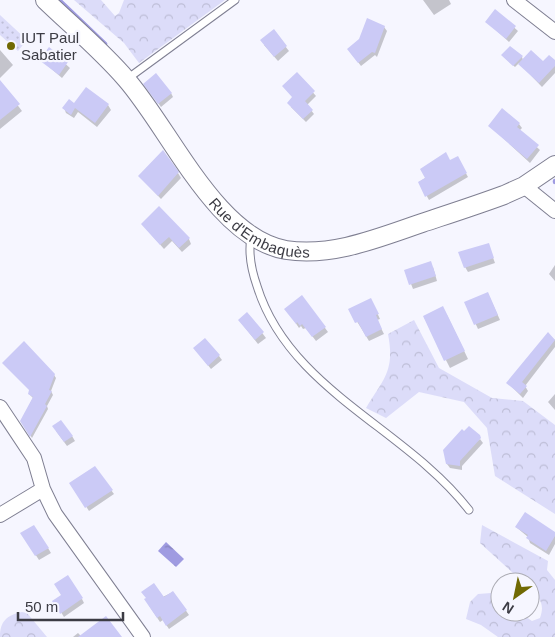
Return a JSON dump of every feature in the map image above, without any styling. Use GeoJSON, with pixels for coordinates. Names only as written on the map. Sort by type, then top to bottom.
{"type":"FeatureCollection","features":[{"type":"Feature","properties":{"kind":"street","name":"Rue d'Embaquès"},"geometry":{"type":"LineString","coordinates":[[45,0],[127,79],[212,199],[251,237],[274,247],[298,251],[350,247],[492,199],[524,186],[555,165]]}},
{"type":"Feature","properties":{"kind":"street"},"geometry":{"type":"LineString","coordinates":[[514,0],[555,32]]}},
{"type":"Feature","properties":{"kind":"street"},"geometry":{"type":"LineString","coordinates":[[524,186],[555,211]]}},
{"type":"Feature","properties":{"kind":"street"},"geometry":{"type":"LineString","coordinates":[[0,406],[34,458],[42,489],[55,514],[76,546],[143,637]]}},
{"type":"Feature","properties":{"kind":"street"},"geometry":{"type":"LineString","coordinates":[[0,515],[42,489]]}},
{"type":"Feature","properties":{"kind":"lane"},"geometry":{"type":"LineString","coordinates":[[127,79],[235,0]]}},
{"type":"Feature","properties":{"kind":"lane"},"geometry":{"type":"LineString","coordinates":[[251,237],[249,249],[251,268],[261,301],[278,333],[314,375],[340,398],[411,452],[453,489],[469,510]]}},
{"type":"Feature","properties":{"kind":"green space"},"geometry":{"type":"Polygon","coordinates":[[[74,0],[101,0],[115,16],[119,13],[124,0],[225,0],[139,63],[124,43],[74,0]]]}},
{"type":"Feature","properties":{"kind":"green space"},"geometry":{"type":"Polygon","coordinates":[[[0,15],[27,40],[18,51],[0,35],[0,15]]]}},
{"type":"Feature","properties":{"kind":"green space"},"geometry":{"type":"Polygon","coordinates":[[[414,320],[439,368],[492,398],[523,401],[555,425],[555,514],[495,476],[487,428],[464,402],[419,392],[386,418],[366,408],[383,381],[389,366],[390,347],[388,334],[414,320]]]}},
{"type":"Feature","properties":{"kind":"green space"},"geometry":{"type":"Polygon","coordinates":[[[482,525],[548,561],[547,570],[555,580],[555,637],[498,637],[481,625],[466,619],[470,602],[478,594],[490,593],[490,622],[540,622],[542,605],[540,601],[540,572],[512,572],[480,543],[482,525]]]}},
{"type":"Feature","properties":{"kind":"green space"},"geometry":{"type":"Polygon","coordinates":[[[22,612],[27,613],[47,637],[0,637],[1,627],[5,620],[12,615],[22,612]]]}},
{"type":"Feature","properties":{"kind":"water"},"geometry":{"type":"Polygon","coordinates":[[[166,542],[184,559],[176,567],[158,551],[166,542]]]}},
{"type":"Feature","properties":{"kind":"building"},"geometry":{"type":"Polygon","coordinates":[[[495,9],[516,26],[506,39],[485,22],[495,9]]]}},
{"type":"Feature","properties":{"kind":"building"},"geometry":{"type":"Polygon","coordinates":[[[367,18],[385,26],[375,53],[372,52],[358,63],[347,49],[359,39],[367,18]]]}},
{"type":"Feature","properties":{"kind":"building"},"geometry":{"type":"Polygon","coordinates":[[[274,29],[287,46],[274,57],[260,40],[274,29]]]}},
{"type":"Feature","properties":{"kind":"building"},"geometry":{"type":"Polygon","coordinates":[[[510,46],[523,56],[513,66],[501,55],[510,46]]]}},
{"type":"Feature","properties":{"kind":"building"},"geometry":{"type":"Polygon","coordinates":[[[49,47],[68,62],[59,75],[39,60],[49,47]]]}},
{"type":"Feature","properties":{"kind":"building"},"geometry":{"type":"Polygon","coordinates":[[[531,50],[543,61],[549,55],[555,60],[555,66],[539,83],[518,64],[531,50]]]}},
{"type":"Feature","properties":{"kind":"building"},"geometry":{"type":"Polygon","coordinates":[[[297,72],[315,91],[305,101],[313,110],[303,119],[287,103],[292,97],[282,86],[297,72]]]}},
{"type":"Feature","properties":{"kind":"building"},"geometry":{"type":"Polygon","coordinates":[[[156,73],[172,93],[158,104],[143,84],[156,73]]]}},
{"type":"Feature","properties":{"kind":"building"},"geometry":{"type":"Polygon","coordinates":[[[0,80],[20,104],[0,120],[0,80]]]}},
{"type":"Feature","properties":{"kind":"building"},"geometry":{"type":"Polygon","coordinates":[[[86,87],[109,104],[95,123],[75,108],[71,115],[62,108],[69,99],[74,103],[86,87]]]}},
{"type":"Feature","properties":{"kind":"building"},"geometry":{"type":"Polygon","coordinates":[[[502,108],[520,123],[517,127],[539,145],[527,159],[488,126],[502,108]]]}},
{"type":"Feature","properties":{"kind":"building"},"geometry":{"type":"Polygon","coordinates":[[[163,150],[179,172],[158,196],[138,176],[163,150]]]}},
{"type":"Feature","properties":{"kind":"building"},"geometry":{"type":"Polygon","coordinates":[[[446,152],[450,160],[458,156],[467,173],[425,197],[418,182],[425,178],[420,169],[446,152]]]}},
{"type":"Feature","properties":{"kind":"building"},"geometry":{"type":"Polygon","coordinates":[[[159,206],[190,238],[179,248],[169,237],[160,245],[141,224],[159,206]]]}},
{"type":"Feature","properties":{"kind":"building"},"geometry":{"type":"Polygon","coordinates":[[[489,243],[494,258],[464,268],[458,252],[489,243]]]}},
{"type":"Feature","properties":{"kind":"building"},"geometry":{"type":"Polygon","coordinates":[[[431,261],[436,276],[409,285],[404,270],[431,261]]]}},
{"type":"Feature","properties":{"kind":"building"},"geometry":{"type":"Polygon","coordinates":[[[488,292],[498,315],[474,325],[464,302],[488,292]]]}},
{"type":"Feature","properties":{"kind":"building"},"geometry":{"type":"Polygon","coordinates":[[[302,295],[326,327],[312,337],[302,324],[300,326],[297,322],[296,324],[284,309],[302,295]]]}},
{"type":"Feature","properties":{"kind":"building"},"geometry":{"type":"Polygon","coordinates":[[[371,298],[379,314],[376,315],[382,329],[366,337],[358,322],[355,323],[348,309],[371,298]]]}},
{"type":"Feature","properties":{"kind":"building"},"geometry":{"type":"Polygon","coordinates":[[[443,306],[465,351],[444,361],[423,316],[443,306]]]}},
{"type":"Feature","properties":{"kind":"building"},"geometry":{"type":"Polygon","coordinates":[[[247,312],[264,332],[255,340],[238,320],[247,312]]]}},
{"type":"Feature","properties":{"kind":"building"},"geometry":{"type":"Polygon","coordinates":[[[548,332],[555,340],[522,382],[527,386],[520,394],[506,383],[548,332]]]}},
{"type":"Feature","properties":{"kind":"building"},"geometry":{"type":"Polygon","coordinates":[[[205,338],[220,355],[208,366],[193,348],[205,338]]]}},
{"type":"Feature","properties":{"kind":"building"},"geometry":{"type":"Polygon","coordinates":[[[24,341],[55,374],[49,390],[52,391],[45,404],[47,406],[30,437],[20,421],[33,397],[28,394],[29,390],[2,363],[24,341]]]}},
{"type":"Feature","properties":{"kind":"building"},"geometry":{"type":"Polygon","coordinates":[[[61,420],[73,436],[64,442],[52,426],[61,420]]]}},
{"type":"Feature","properties":{"kind":"building"},"geometry":{"type":"Polygon","coordinates":[[[469,426],[481,438],[460,461],[460,466],[446,464],[443,450],[462,429],[464,431],[469,426]]]}},
{"type":"Feature","properties":{"kind":"building"},"geometry":{"type":"Polygon","coordinates":[[[95,466],[113,490],[85,508],[69,483],[95,466]]]}},
{"type":"Feature","properties":{"kind":"building"},"geometry":{"type":"Polygon","coordinates":[[[525,512],[555,532],[555,536],[546,551],[526,538],[528,535],[515,527],[525,512]]]}},
{"type":"Feature","properties":{"kind":"building"},"geometry":{"type":"Polygon","coordinates":[[[34,525],[49,548],[35,556],[20,533],[34,525]]]}},
{"type":"Feature","properties":{"kind":"building"},"geometry":{"type":"Polygon","coordinates":[[[68,575],[83,598],[60,614],[52,601],[61,595],[54,584],[68,575]]]}},
{"type":"Feature","properties":{"kind":"building"},"geometry":{"type":"Polygon","coordinates":[[[154,583],[164,597],[173,591],[187,610],[166,626],[160,616],[157,618],[141,592],[154,583]]]}},
{"type":"Feature","properties":{"kind":"building"},"geometry":{"type":"Polygon","coordinates":[[[106,616],[122,637],[78,637],[106,616]]]}},
{"type":"Feature","properties":{"kind":"waterway"},"geometry":{"type":"LineString","coordinates":[[59,0],[105,44]]}},
{"type":"Feature","properties":{"kind":"place","name":"IUT Paul Sabatier"},"geometry":{"type":"Point","coordinates":[11,46]}}]}
